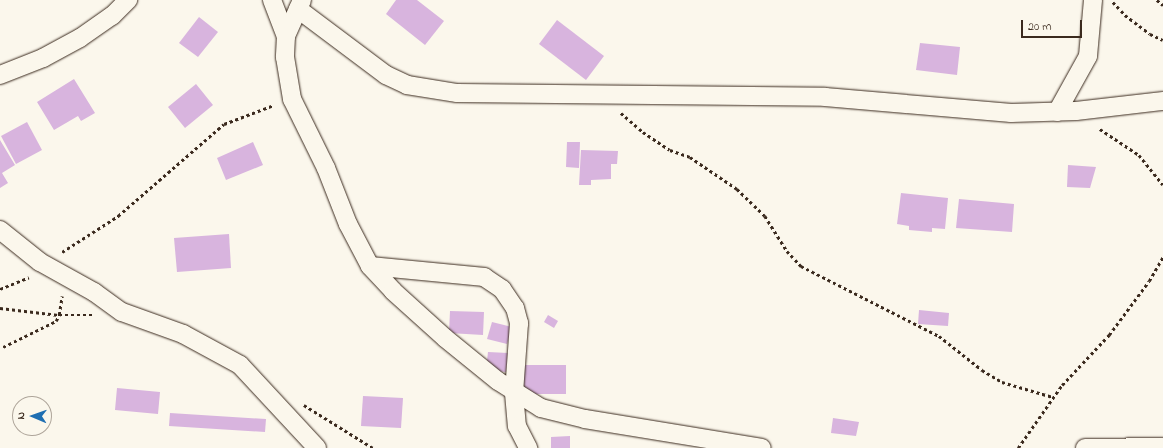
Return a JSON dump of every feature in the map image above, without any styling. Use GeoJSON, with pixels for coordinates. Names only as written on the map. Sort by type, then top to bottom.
{"type":"FeatureCollection","features":[{"type":"Feature","properties":{"kind":"street"},"geometry":{"type":"LineString","coordinates":[[0,75],[43,58],[80,38],[112,16],[128,0]]}},
{"type":"Feature","properties":{"kind":"street"},"geometry":{"type":"LineString","coordinates":[[272,0],[286,36],[286,57],[292,99],[326,168],[348,224],[370,266],[445,338],[514,393],[541,408],[585,418],[762,448]]}},
{"type":"Feature","properties":{"kind":"street"},"geometry":{"type":"LineString","coordinates":[[1058,112],[1088,56],[1093,0]]}},
{"type":"Feature","properties":{"kind":"street"},"geometry":{"type":"LineString","coordinates":[[286,36],[300,4],[386,75],[407,85],[457,94],[825,96],[1011,113],[1076,111],[1163,101]]}},
{"type":"Feature","properties":{"kind":"street"},"geometry":{"type":"LineString","coordinates":[[0,230],[40,262],[94,292],[122,312],[183,334],[240,365],[317,448]]}},
{"type":"Feature","properties":{"kind":"street"},"geometry":{"type":"LineString","coordinates":[[370,266],[484,277],[502,289],[515,308],[519,323],[514,393],[517,426],[528,448]]}},
{"type":"Feature","properties":{"kind":"street"},"geometry":{"type":"LineString","coordinates":[[1085,448],[1163,447]]}},
{"type":"Feature","properties":{"kind":"path"},"geometry":{"type":"LineString","coordinates":[[1112,0],[1125,15],[1150,34],[1163,40]]}},
{"type":"Feature","properties":{"kind":"path"},"geometry":{"type":"LineString","coordinates":[[1157,0],[1163,5]]}},
{"type":"Feature","properties":{"kind":"path"},"geometry":{"type":"LineString","coordinates":[[608,95],[625,119],[670,150],[690,158],[737,189],[765,216],[787,251],[801,266],[939,336],[982,370],[1002,382],[1053,397]]}},
{"type":"Feature","properties":{"kind":"path"},"geometry":{"type":"LineString","coordinates":[[0,289],[25,280],[40,262],[67,249],[118,216],[224,124],[292,99]]}},
{"type":"Feature","properties":{"kind":"path"},"geometry":{"type":"LineString","coordinates":[[1076,111],[1088,123],[1105,131],[1139,154],[1163,185]]}},
{"type":"Feature","properties":{"kind":"path"},"geometry":{"type":"LineString","coordinates":[[1018,448],[1053,397],[1109,335],[1149,281],[1163,257]]}},
{"type":"Feature","properties":{"kind":"path"},"geometry":{"type":"LineString","coordinates":[[0,308],[88,316],[122,312]]}},
{"type":"Feature","properties":{"kind":"path"},"geometry":{"type":"LineString","coordinates":[[3,347],[56,321],[59,314]]}},
{"type":"Feature","properties":{"kind":"path"},"geometry":{"type":"LineString","coordinates":[[301,403],[373,448]]}},
{"type":"Feature","properties":{"kind":"building"},"geometry":{"type":"Polygon","coordinates":[[[396,0],[417,0],[444,21],[425,45],[386,14],[396,0]]]}},
{"type":"Feature","properties":{"kind":"building"},"geometry":{"type":"Polygon","coordinates":[[[199,17],[218,32],[198,57],[179,43],[199,17]]]}},
{"type":"Feature","properties":{"kind":"building"},"geometry":{"type":"Polygon","coordinates":[[[557,20],[604,56],[586,80],[539,44],[557,20]]]}},
{"type":"Feature","properties":{"kind":"building"},"geometry":{"type":"Polygon","coordinates":[[[920,43],[960,47],[957,75],[916,70],[920,43]]]}},
{"type":"Feature","properties":{"kind":"building"},"geometry":{"type":"Polygon","coordinates":[[[74,79],[95,113],[81,121],[78,116],[54,130],[37,102],[74,79]]]}},
{"type":"Feature","properties":{"kind":"building"},"geometry":{"type":"Polygon","coordinates":[[[196,84],[213,105],[185,128],[168,107],[196,84]]]}},
{"type":"Feature","properties":{"kind":"building"},"geometry":{"type":"Polygon","coordinates":[[[27,122],[42,150],[16,164],[1,136],[27,122]]]}},
{"type":"Feature","properties":{"kind":"building"},"geometry":{"type":"Polygon","coordinates":[[[0,140],[15,165],[2,173],[8,183],[0,188],[0,140]]]}},
{"type":"Feature","properties":{"kind":"building"},"geometry":{"type":"Polygon","coordinates":[[[253,142],[263,165],[226,180],[217,158],[253,142]]]}},
{"type":"Feature","properties":{"kind":"building"},"geometry":{"type":"Polygon","coordinates":[[[567,142],[580,142],[579,168],[566,167],[567,142]]]}},
{"type":"Feature","properties":{"kind":"building"},"geometry":{"type":"Polygon","coordinates":[[[581,150],[618,151],[617,164],[611,164],[611,179],[591,180],[591,185],[579,185],[581,150]]]}},
{"type":"Feature","properties":{"kind":"building"},"geometry":{"type":"Polygon","coordinates":[[[1068,165],[1096,167],[1090,188],[1067,187],[1068,165]]]}},
{"type":"Feature","properties":{"kind":"building"},"geometry":{"type":"Polygon","coordinates":[[[901,193],[948,198],[945,229],[932,228],[932,232],[909,230],[909,226],[897,224],[901,193]]]}},
{"type":"Feature","properties":{"kind":"building"},"geometry":{"type":"Polygon","coordinates":[[[959,199],[1014,204],[1012,232],[956,228],[959,199]]]}},
{"type":"Feature","properties":{"kind":"building"},"geometry":{"type":"Polygon","coordinates":[[[229,234],[231,268],[177,272],[174,238],[229,234]]]}},
{"type":"Feature","properties":{"kind":"building"},"geometry":{"type":"Polygon","coordinates":[[[919,310],[949,313],[948,326],[918,324],[919,310]]]}},
{"type":"Feature","properties":{"kind":"building"},"geometry":{"type":"Polygon","coordinates":[[[450,311],[484,312],[483,335],[449,333],[450,311]]]}},
{"type":"Feature","properties":{"kind":"building"},"geometry":{"type":"Polygon","coordinates":[[[548,315],[558,321],[554,328],[544,322],[548,315]]]}},
{"type":"Feature","properties":{"kind":"building"},"geometry":{"type":"Polygon","coordinates":[[[492,322],[512,327],[507,344],[487,339],[492,322]]]}},
{"type":"Feature","properties":{"kind":"building"},"geometry":{"type":"Polygon","coordinates":[[[488,352],[508,353],[506,372],[486,370],[488,352]]]}},
{"type":"Feature","properties":{"kind":"building"},"geometry":{"type":"Polygon","coordinates":[[[524,365],[566,365],[566,394],[524,394],[524,365]]]}},
{"type":"Feature","properties":{"kind":"building"},"geometry":{"type":"Polygon","coordinates":[[[117,388],[160,392],[158,414],[115,410],[117,388]]]}},
{"type":"Feature","properties":{"kind":"building"},"geometry":{"type":"Polygon","coordinates":[[[363,396],[403,398],[401,428],[361,426],[363,396]]]}},
{"type":"Feature","properties":{"kind":"building"},"geometry":{"type":"Polygon","coordinates":[[[170,413],[266,419],[265,432],[169,426],[170,413]]]}},
{"type":"Feature","properties":{"kind":"building"},"geometry":{"type":"Polygon","coordinates":[[[833,418],[859,422],[856,436],[831,433],[833,418]]]}},
{"type":"Feature","properties":{"kind":"building"},"geometry":{"type":"Polygon","coordinates":[[[570,436],[570,448],[551,448],[551,437],[570,436]]]}}]}
